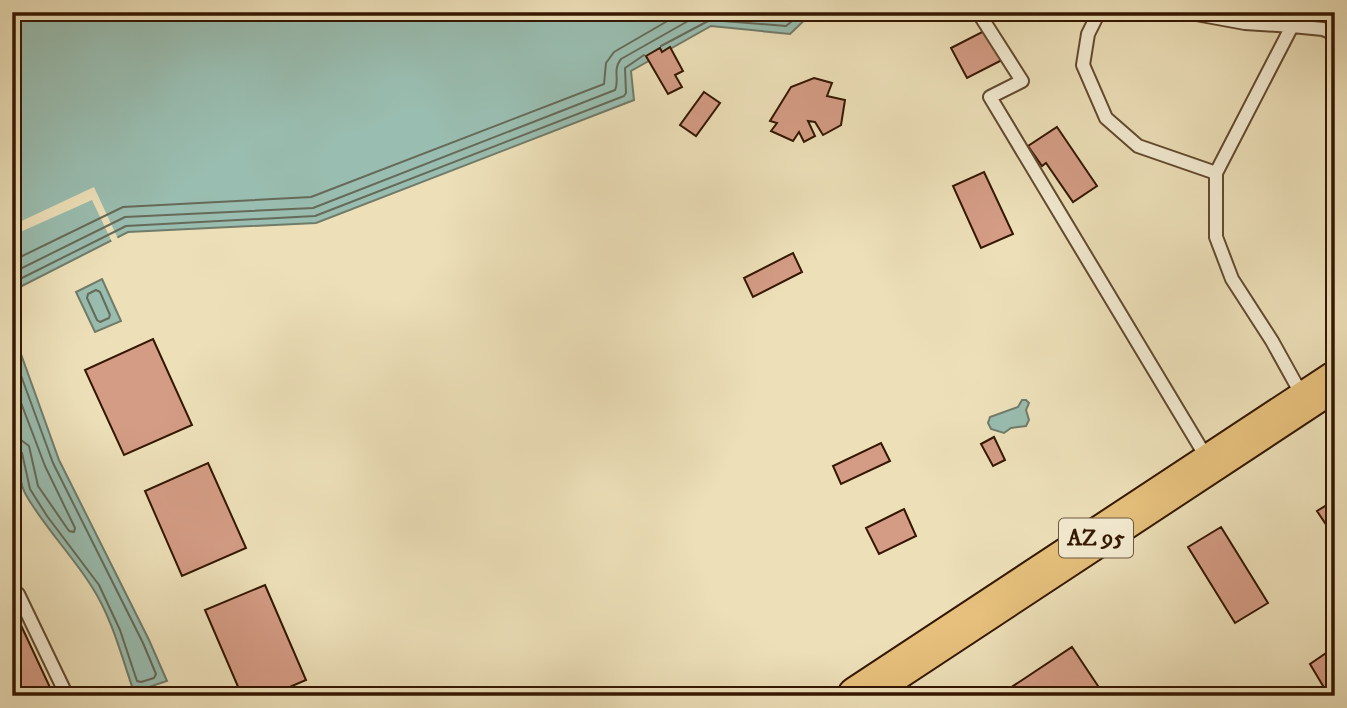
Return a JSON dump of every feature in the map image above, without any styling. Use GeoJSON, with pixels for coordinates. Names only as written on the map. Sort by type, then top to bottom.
{"type":"FeatureCollection","features":[{"type":"Feature","properties":{"kind":"highway","name":"AZ 95"},"geometry":{"type":"LineString","coordinates":[[857,696],[1320,391]]}},
{"type":"Feature","properties":{"kind":"lane"},"geometry":{"type":"LineString","coordinates":[[978,12],[1022,81],[990,97],[1210,464]]}},
{"type":"Feature","properties":{"kind":"lane"},"geometry":{"type":"LineString","coordinates":[[1099,12],[1088,34],[1083,65],[1106,118],[1138,146],[1216,173]]}},
{"type":"Feature","properties":{"kind":"lane"},"geometry":{"type":"LineString","coordinates":[[1185,12],[1245,23],[1323,29],[1335,34]]}},
{"type":"Feature","properties":{"kind":"lane"},"geometry":{"type":"LineString","coordinates":[[1292,26],[1216,173],[1216,237],[1232,279],[1272,341],[1320,391]]}},
{"type":"Feature","properties":{"kind":"lane"},"geometry":{"type":"LineString","coordinates":[[18,594],[67,696]]}},
{"type":"Feature","properties":{"kind":"water"},"geometry":{"type":"Polygon","coordinates":[[[12,12],[813,12],[790,34],[711,26],[631,71],[634,100],[316,223],[128,232],[12,291],[12,12]]]}},
{"type":"Feature","properties":{"kind":"water"},"geometry":{"type":"Polygon","coordinates":[[[102,279],[121,321],[95,332],[76,292],[102,279]]]}},
{"type":"Feature","properties":{"kind":"water"},"geometry":{"type":"Polygon","coordinates":[[[12,329],[59,460],[167,681],[134,692],[116,638],[99,599],[23,490],[12,449],[12,329]]]}},
{"type":"Feature","properties":{"kind":"water"},"geometry":{"type":"Polygon","coordinates":[[[1022,400],[1029,403],[1026,410],[1029,420],[1026,426],[1011,428],[1004,433],[991,429],[988,423],[990,417],[1018,407],[1022,400]]]}},
{"type":"Feature","properties":{"kind":"pier"},"geometry":{"type":"Polygon","coordinates":[[[94,187],[119,241],[113,244],[92,200],[18,233],[13,225],[94,187]]]}},
{"type":"Feature","properties":{"kind":"building"},"geometry":{"type":"Polygon","coordinates":[[[986,30],[1002,60],[967,78],[951,48],[986,30]]]}},
{"type":"Feature","properties":{"kind":"building"},"geometry":{"type":"Polygon","coordinates":[[[670,47],[683,71],[675,75],[682,87],[668,94],[646,56],[660,48],[662,52],[670,47]]]}},
{"type":"Feature","properties":{"kind":"building"},"geometry":{"type":"Polygon","coordinates":[[[814,78],[832,83],[827,96],[845,100],[841,125],[823,135],[815,122],[808,121],[815,136],[804,142],[799,132],[793,141],[771,131],[777,123],[770,121],[791,87],[814,78]]]}},
{"type":"Feature","properties":{"kind":"building"},"geometry":{"type":"Polygon","coordinates":[[[704,92],[720,103],[696,136],[680,125],[704,92]]]}},
{"type":"Feature","properties":{"kind":"building"},"geometry":{"type":"Polygon","coordinates":[[[1057,127],[1097,186],[1073,202],[1046,163],[1042,166],[1028,146],[1057,127]]]}},
{"type":"Feature","properties":{"kind":"building"},"geometry":{"type":"Polygon","coordinates":[[[984,172],[1013,234],[981,248],[953,186],[984,172]]]}},
{"type":"Feature","properties":{"kind":"building"},"geometry":{"type":"Polygon","coordinates":[[[793,253],[802,272],[753,297],[744,278],[793,253]]]}},
{"type":"Feature","properties":{"kind":"building"},"geometry":{"type":"Polygon","coordinates":[[[153,339],[192,425],[124,455],[85,370],[153,339]]]}},
{"type":"Feature","properties":{"kind":"building"},"geometry":{"type":"Polygon","coordinates":[[[994,437],[1005,460],[993,466],[981,444],[994,437]]]}},
{"type":"Feature","properties":{"kind":"building"},"geometry":{"type":"Polygon","coordinates":[[[881,443],[890,461],[841,484],[833,466],[881,443]]]}},
{"type":"Feature","properties":{"kind":"building"},"geometry":{"type":"Polygon","coordinates":[[[208,463],[246,548],[182,576],[145,491],[208,463]]]}},
{"type":"Feature","properties":{"kind":"building"},"geometry":{"type":"Polygon","coordinates":[[[1335,500],[1335,538],[1317,511],[1335,500]]]}},
{"type":"Feature","properties":{"kind":"building"},"geometry":{"type":"Polygon","coordinates":[[[904,509],[916,536],[879,554],[866,528],[904,509]]]}},
{"type":"Feature","properties":{"kind":"building"},"geometry":{"type":"Polygon","coordinates":[[[1221,527],[1268,603],[1235,623],[1188,547],[1221,527]]]}},
{"type":"Feature","properties":{"kind":"building"},"geometry":{"type":"Polygon","coordinates":[[[265,585],[306,680],[269,696],[242,696],[205,610],[265,585]]]}},
{"type":"Feature","properties":{"kind":"building"},"geometry":{"type":"Polygon","coordinates":[[[12,606],[54,696],[12,696],[12,606]]]}},
{"type":"Feature","properties":{"kind":"building"},"geometry":{"type":"Polygon","coordinates":[[[1072,647],[1100,689],[1090,696],[998,696],[1072,647]]]}},
{"type":"Feature","properties":{"kind":"building"},"geometry":{"type":"Polygon","coordinates":[[[1335,647],[1335,696],[1329,696],[1310,664],[1335,647]]]}}]}
